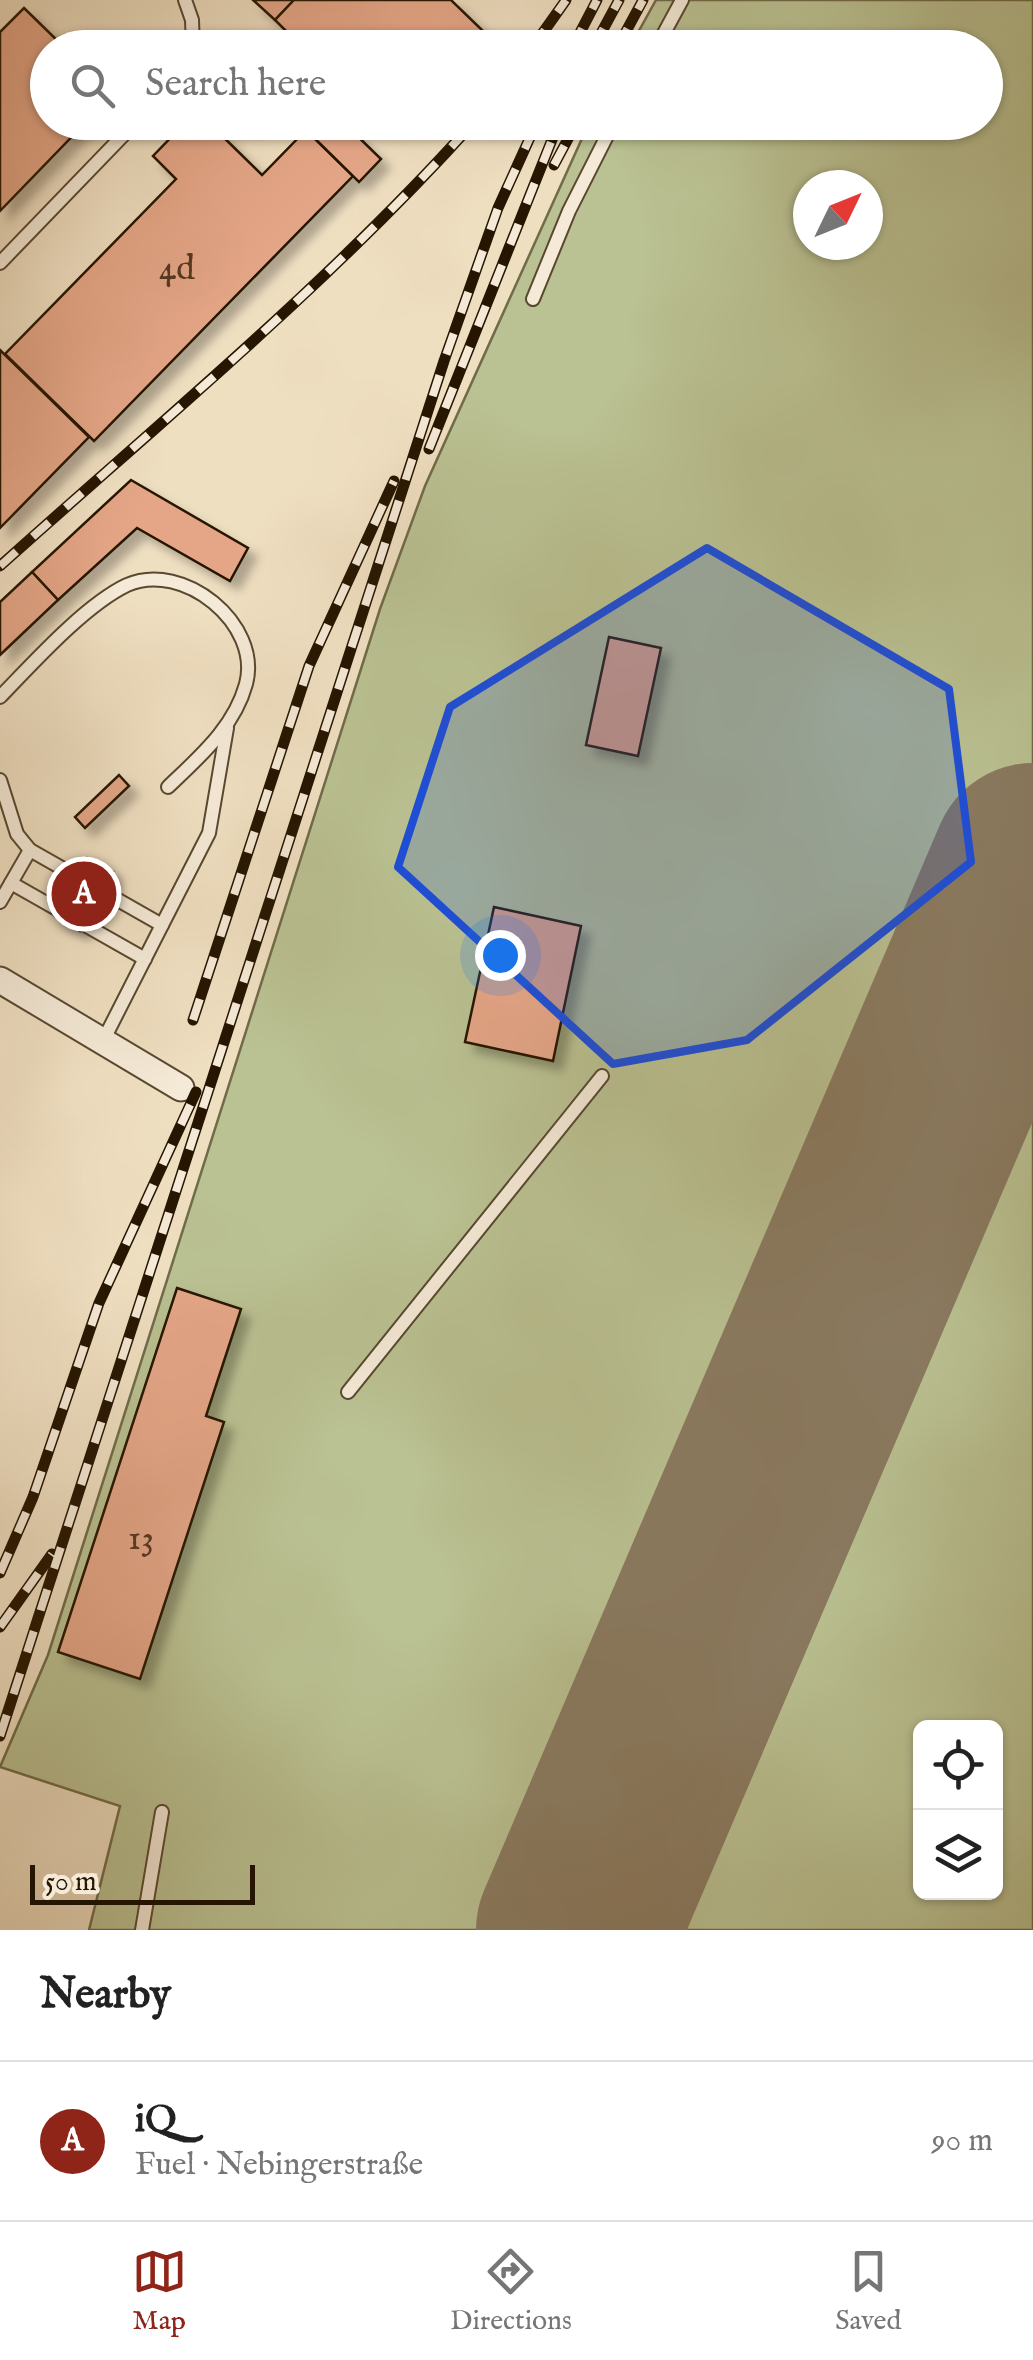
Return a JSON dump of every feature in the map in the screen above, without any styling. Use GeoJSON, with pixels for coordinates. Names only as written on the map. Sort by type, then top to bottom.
{"type":"FeatureCollection","features":[{"type":"Feature","properties":{"kind":"street"},"geometry":{"type":"LineString","coordinates":[[0,980],[181,1088]]}},
{"type":"Feature","properties":{"kind":"lane"},"geometry":{"type":"LineString","coordinates":[[185,0],[192,30]]}},
{"type":"Feature","properties":{"kind":"lane"},"geometry":{"type":"LineString","coordinates":[[666,30],[682,0]]}},
{"type":"Feature","properties":{"kind":"lane"},"geometry":{"type":"LineString","coordinates":[[0,263],[119,140]]}},
{"type":"Feature","properties":{"kind":"lane"},"geometry":{"type":"LineString","coordinates":[[533,298],[569,211],[605,140]]}},
{"type":"Feature","properties":{"kind":"lane"},"geometry":{"type":"LineString","coordinates":[[0,697],[104,599],[129,584],[172,580],[216,605],[234,625],[243,644],[246,682],[228,726],[209,833],[103,1041]]}},
{"type":"Feature","properties":{"kind":"lane"},"geometry":{"type":"LineString","coordinates":[[168,787],[228,726]]}},
{"type":"Feature","properties":{"kind":"lane"},"geometry":{"type":"LineString","coordinates":[[0,780],[16,834],[30,850],[162,925]]}},
{"type":"Feature","properties":{"kind":"lane"},"geometry":{"type":"LineString","coordinates":[[0,902],[30,850]]}},
{"type":"Feature","properties":{"kind":"lane"},"geometry":{"type":"LineString","coordinates":[[11,882],[145,959]]}},
{"type":"Feature","properties":{"kind":"lane"},"geometry":{"type":"LineString","coordinates":[[348,1392],[602,1076]]}},
{"type":"Feature","properties":{"kind":"lane"},"geometry":{"type":"LineString","coordinates":[[142,1930],[162,1812]]}},
{"type":"Feature","properties":{"kind":"highlighted area"},"geometry":{"type":"Polygon","coordinates":[[[707,548],[949,689],[971,862],[747,1040],[613,1064],[398,867],[450,707],[707,548]]]}},
{"type":"Feature","properties":{"kind":"green space"},"geometry":{"type":"Polygon","coordinates":[[[656,0],[1033,0],[1033,1930],[89,1930],[120,1806],[0,1767],[48,1655],[380,609],[425,486],[581,140],[1003,140],[1003,30],[639,30],[656,0]]]}},
{"type":"Feature","properties":{"kind":"building"},"geometry":{"type":"Polygon","coordinates":[[[253,0],[294,0],[275,20],[253,0]]]}},
{"type":"Feature","properties":{"kind":"building"},"geometry":{"type":"Polygon","coordinates":[[[294,0],[451,0],[482,30],[285,30],[275,20],[294,0]]]}},
{"type":"Feature","properties":{"kind":"building"},"geometry":{"type":"Polygon","coordinates":[[[24,8],[47,30],[30,30],[30,140],[69,140],[0,211],[0,32],[24,8]]]}},
{"type":"Feature","properties":{"kind":"building"},"geometry":{"type":"Polygon","coordinates":[[[169,140],[226,140],[262,175],[296,140],[316,140],[353,176],[94,441],[5,354],[176,179],[153,156],[169,140]]]}},
{"type":"Feature","properties":{"kind":"building"},"geometry":{"type":"Polygon","coordinates":[[[316,140],[361,140],[381,159],[359,182],[316,140]]]}},
{"type":"Feature","properties":{"kind":"building"},"geometry":{"type":"Polygon","coordinates":[[[0,350],[89,437],[0,528],[0,350]]]}},
{"type":"Feature","properties":{"kind":"building"},"geometry":{"type":"Polygon","coordinates":[[[131,480],[248,548],[230,581],[137,528],[58,600],[32,572],[131,480]]]}},
{"type":"Feature","properties":{"kind":"building"},"geometry":{"type":"Polygon","coordinates":[[[32,572],[58,600],[0,655],[0,602],[32,572]]]}},
{"type":"Feature","properties":{"kind":"building"},"geometry":{"type":"Polygon","coordinates":[[[609,637],[661,648],[638,756],[586,745],[609,637]]]}},
{"type":"Feature","properties":{"kind":"building"},"geometry":{"type":"Polygon","coordinates":[[[119,775],[129,786],[85,828],[75,817],[119,775]]]}},
{"type":"Feature","properties":{"kind":"building"},"geometry":{"type":"Polygon","coordinates":[[[87,858],[113,872],[80,931],[55,916],[87,858]]]}},
{"type":"Feature","properties":{"kind":"building"},"geometry":{"type":"Polygon","coordinates":[[[494,907],[581,926],[553,1061],[465,1042],[494,907]]]}},
{"type":"Feature","properties":{"kind":"building"},"geometry":{"type":"Polygon","coordinates":[[[177,1288],[241,1309],[206,1416],[224,1422],[140,1679],[58,1652],[177,1288]]]}},
{"type":"Feature","properties":{"kind":"runway"},"geometry":{"type":"LineString","coordinates":[[577,1930],[1033,864]]}},
{"type":"Feature","properties":{"kind":"railway"},"geometry":{"type":"LineString","coordinates":[[545,30],[566,0]]}},
{"type":"Feature","properties":{"kind":"railway"},"geometry":{"type":"LineString","coordinates":[[581,30],[597,0]]}},
{"type":"Feature","properties":{"kind":"railway"},"geometry":{"type":"LineString","coordinates":[[603,30],[619,0]]}},
{"type":"Feature","properties":{"kind":"railway"},"geometry":{"type":"LineString","coordinates":[[627,30],[643,0]]}},
{"type":"Feature","properties":{"kind":"railway"},"geometry":{"type":"LineString","coordinates":[[0,566],[303,295],[457,140]]}},
{"type":"Feature","properties":{"kind":"railway"},"geometry":{"type":"LineString","coordinates":[[0,1736],[444,361],[498,208],[529,140]]}},
{"type":"Feature","properties":{"kind":"railway"},"geometry":{"type":"LineString","coordinates":[[429,449],[552,140]]}},
{"type":"Feature","properties":{"kind":"railway"},"geometry":{"type":"LineString","coordinates":[[554,165],[567,140]]}},
{"type":"Feature","properties":{"kind":"railway"},"geometry":{"type":"LineString","coordinates":[[193,1020],[309,666],[394,481]]}},
{"type":"Feature","properties":{"kind":"railway"},"geometry":{"type":"LineString","coordinates":[[0,1573],[33,1497],[99,1303],[196,1092]]}},
{"type":"Feature","properties":{"kind":"railway"},"geometry":{"type":"LineString","coordinates":[[0,1627],[52,1554]]}},
{"type":"Feature","properties":{"kind":"place","name":"iQ"},"geometry":{"type":"Point","coordinates":[84,894]}}]}
